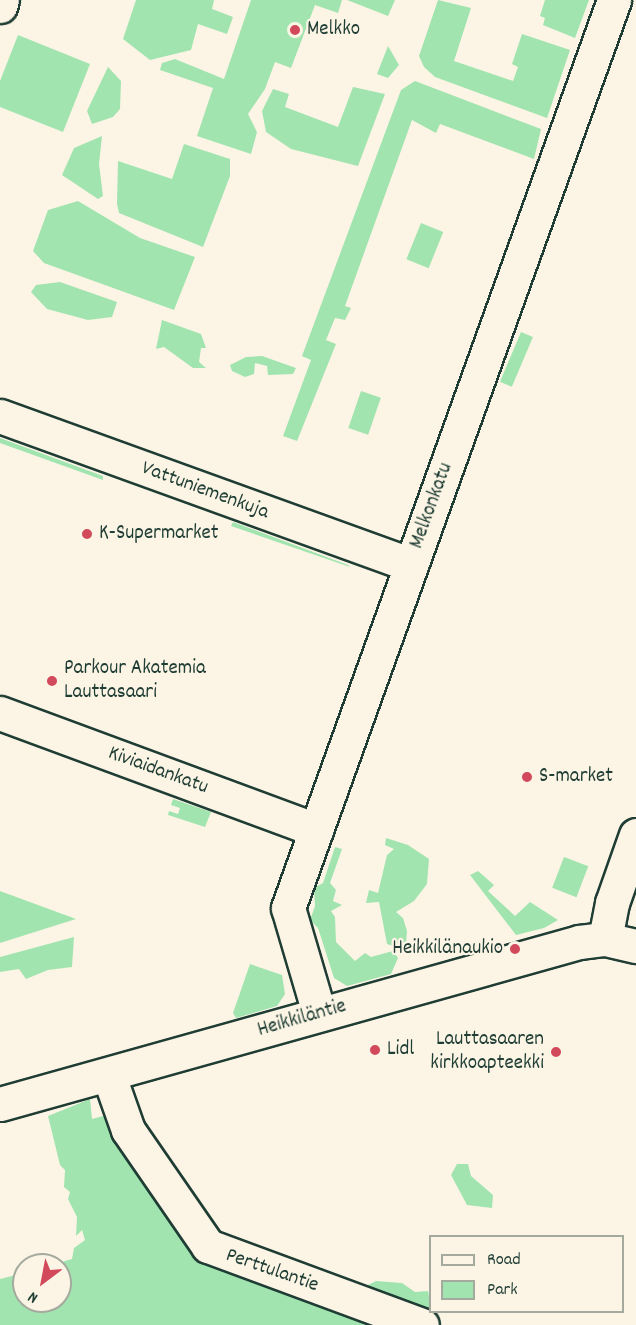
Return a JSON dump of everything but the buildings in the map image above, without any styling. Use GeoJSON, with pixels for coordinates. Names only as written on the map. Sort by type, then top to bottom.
{"type":"FeatureCollection","features":[{"type":"Feature","properties":{"kind":"street"},"geometry":{"type":"LineString","coordinates":[[0,6],[2,0]]}},
{"type":"Feature","properties":{"kind":"street","name":"Melkonkatu"},"geometry":{"type":"LineString","coordinates":[[319,1013],[288,908],[614,0]]}},
{"type":"Feature","properties":{"kind":"street","name":"Vattuniemenkuja"},"geometry":{"type":"LineString","coordinates":[[0,416],[411,565]]}},
{"type":"Feature","properties":{"kind":"street","name":"Kiviaidankatu"},"geometry":{"type":"LineString","coordinates":[[0,713],[316,830]]}},
{"type":"Feature","properties":{"kind":"street"},"geometry":{"type":"LineString","coordinates":[[621,943],[612,903],[636,835]]}},
{"type":"Feature","properties":{"kind":"street","name":"Heikkiläntie"},"geometry":{"type":"LineString","coordinates":[[0,1104],[109,1076],[319,1013],[579,942],[621,943]]}},
{"type":"Feature","properties":{"kind":"street","name":"Perttulantie"},"geometry":{"type":"LineString","coordinates":[[109,1076],[128,1130],[208,1246],[422,1325]]}},
{"type":"Feature","properties":{"kind":"green space"},"geometry":{"type":"Polygon","coordinates":[[[136,0],[214,0],[212,9],[233,17],[227,34],[198,24],[191,50],[150,60],[123,39],[136,0]]]}},
{"type":"Feature","properties":{"kind":"green space"},"geometry":{"type":"Polygon","coordinates":[[[251,0],[342,0],[338,13],[315,5],[291,68],[275,62],[265,89],[248,114],[257,132],[251,154],[197,136],[213,88],[160,70],[162,63],[175,59],[224,79],[251,0]]]}},
{"type":"Feature","properties":{"kind":"green space"},"geometry":{"type":"Polygon","coordinates":[[[347,0],[395,0],[388,16],[347,0]]]}},
{"type":"Feature","properties":{"kind":"green space"},"geometry":{"type":"Polygon","coordinates":[[[438,0],[471,8],[454,61],[513,81],[518,67],[512,64],[522,34],[570,50],[547,118],[435,77],[424,67],[419,56],[438,0]]]}},
{"type":"Feature","properties":{"kind":"green space"},"geometry":{"type":"Polygon","coordinates":[[[545,0],[589,0],[575,38],[543,25],[545,18],[540,16],[545,0]]]}},
{"type":"Feature","properties":{"kind":"green space"},"geometry":{"type":"Polygon","coordinates":[[[18,35],[90,64],[63,132],[0,107],[0,81],[18,35]]]}},
{"type":"Feature","properties":{"kind":"green space"},"geometry":{"type":"Polygon","coordinates":[[[388,46],[399,65],[388,78],[377,74],[388,46]]]}},
{"type":"Feature","properties":{"kind":"green space"},"geometry":{"type":"Polygon","coordinates":[[[108,67],[121,81],[120,109],[113,117],[92,124],[87,111],[108,67]]]}},
{"type":"Feature","properties":{"kind":"green space"},"geometry":{"type":"Polygon","coordinates":[[[415,81],[541,129],[534,159],[440,124],[436,133],[412,120],[345,306],[351,308],[345,320],[335,318],[326,340],[336,344],[297,441],[283,436],[311,360],[302,356],[401,90],[415,81]]]}},
{"type":"Feature","properties":{"kind":"green space"},"geometry":{"type":"Polygon","coordinates":[[[353,87],[385,94],[358,166],[291,149],[266,132],[262,111],[273,89],[289,94],[285,107],[338,127],[353,87]]]}},
{"type":"Feature","properties":{"kind":"green space"},"geometry":{"type":"Polygon","coordinates":[[[102,136],[99,164],[103,196],[98,199],[62,175],[74,148],[102,136]]]}},
{"type":"Feature","properties":{"kind":"green space"},"geometry":{"type":"Polygon","coordinates":[[[184,144],[230,159],[230,176],[203,247],[119,213],[117,204],[118,161],[172,179],[184,144]]]}},
{"type":"Feature","properties":{"kind":"green space"},"geometry":{"type":"Polygon","coordinates":[[[78,201],[140,238],[195,257],[174,310],[44,263],[33,251],[48,210],[78,201]]]}},
{"type":"Feature","properties":{"kind":"green space"},"geometry":{"type":"Polygon","coordinates":[[[421,223],[443,232],[429,268],[406,259],[421,223]]]}},
{"type":"Feature","properties":{"kind":"green space"},"geometry":{"type":"Polygon","coordinates":[[[60,282],[117,302],[112,317],[88,320],[47,309],[31,292],[36,285],[60,282]]]}},
{"type":"Feature","properties":{"kind":"green space"},"geometry":{"type":"Polygon","coordinates":[[[162,320],[201,334],[206,348],[201,348],[199,362],[206,368],[193,368],[164,347],[156,349],[162,320]]]}},
{"type":"Feature","properties":{"kind":"green space"},"geometry":{"type":"Polygon","coordinates":[[[521,332],[533,337],[512,387],[500,382],[521,332]]]}},
{"type":"Feature","properties":{"kind":"green space"},"geometry":{"type":"Polygon","coordinates":[[[262,356],[296,368],[293,374],[268,375],[267,366],[255,363],[254,374],[245,377],[232,371],[230,365],[246,357],[262,356]]]}},
{"type":"Feature","properties":{"kind":"green space"},"geometry":{"type":"Polygon","coordinates":[[[361,391],[381,398],[368,435],[348,428],[361,391]]]}},
{"type":"Feature","properties":{"kind":"green space"},"geometry":{"type":"Polygon","coordinates":[[[0,438],[103,476],[103,480],[0,443],[0,438]]]}},
{"type":"Feature","properties":{"kind":"green space"},"geometry":{"type":"Polygon","coordinates":[[[233,522],[348,565],[350,567],[231,526],[233,522]]]}},
{"type":"Feature","properties":{"kind":"green space"},"geometry":{"type":"Polygon","coordinates":[[[173,799],[211,812],[205,827],[168,815],[169,811],[178,814],[180,808],[171,805],[173,799]]]}},
{"type":"Feature","properties":{"kind":"green space"},"geometry":{"type":"Polygon","coordinates":[[[386,838],[408,845],[429,859],[427,884],[414,901],[396,912],[403,918],[407,931],[406,943],[399,948],[387,944],[379,902],[366,903],[369,890],[378,893],[387,855],[394,849],[385,845],[386,838]]]}},
{"type":"Feature","properties":{"kind":"green space"},"geometry":{"type":"Polygon","coordinates":[[[335,847],[342,849],[330,883],[336,890],[333,901],[342,905],[331,911],[335,917],[336,942],[355,961],[365,953],[371,957],[393,951],[398,958],[391,974],[347,986],[334,978],[318,928],[310,920],[315,906],[314,888],[323,883],[335,847]]]}},
{"type":"Feature","properties":{"kind":"green space"},"geometry":{"type":"Polygon","coordinates":[[[564,857],[588,866],[576,897],[552,888],[564,857]]]}},
{"type":"Feature","properties":{"kind":"green space"},"geometry":{"type":"Polygon","coordinates":[[[478,871],[494,885],[488,891],[515,916],[530,902],[558,920],[544,928],[516,935],[470,875],[478,871]]]}},
{"type":"Feature","properties":{"kind":"green space"},"geometry":{"type":"Polygon","coordinates":[[[0,891],[76,919],[0,943],[0,891]]]}},
{"type":"Feature","properties":{"kind":"green space"},"geometry":{"type":"Polygon","coordinates":[[[74,937],[72,967],[48,970],[26,979],[19,969],[0,972],[0,957],[74,937]]]}},
{"type":"Feature","properties":{"kind":"green space"},"geometry":{"type":"Polygon","coordinates":[[[250,964],[282,975],[285,994],[277,1006],[236,1018],[233,1013],[250,964]]]}},
{"type":"Feature","properties":{"kind":"green space"},"geometry":{"type":"Polygon","coordinates":[[[90,1099],[92,1119],[103,1116],[190,1242],[381,1325],[0,1325],[0,1279],[12,1276],[12,1313],[72,1313],[72,1259],[74,1248],[85,1240],[82,1230],[76,1236],[77,1217],[68,1199],[70,1192],[64,1187],[65,1170],[60,1165],[48,1116],[90,1099]]]}},
{"type":"Feature","properties":{"kind":"green space"},"geometry":{"type":"Polygon","coordinates":[[[457,1164],[468,1164],[471,1176],[493,1195],[492,1208],[467,1205],[451,1175],[457,1164]]]}},
{"type":"Feature","properties":{"kind":"green space"},"geometry":{"type":"Polygon","coordinates":[[[376,1281],[402,1283],[415,1292],[428,1291],[429,1311],[364,1287],[376,1281]]]}},
{"type":"Feature","properties":{"kind":"place","name":"Melkko"},"geometry":{"type":"Point","coordinates":[295,30]}},
{"type":"Feature","properties":{"kind":"place","name":"K-Supermarket"},"geometry":{"type":"Point","coordinates":[87,534]}},
{"type":"Feature","properties":{"kind":"place","name":"Parkour Akatemia Lauttasaari"},"geometry":{"type":"Point","coordinates":[52,681]}},
{"type":"Feature","properties":{"kind":"place","name":"S-market"},"geometry":{"type":"Point","coordinates":[527,777]}},
{"type":"Feature","properties":{"kind":"place","name":"Heikkilänaukio"},"geometry":{"type":"Point","coordinates":[515,949]}},
{"type":"Feature","properties":{"kind":"place","name":"Lidl"},"geometry":{"type":"Point","coordinates":[375,1050]}},
{"type":"Feature","properties":{"kind":"place","name":"Lauttasaaren kirkkoapteekki"},"geometry":{"type":"Point","coordinates":[556,1052]}}]}
